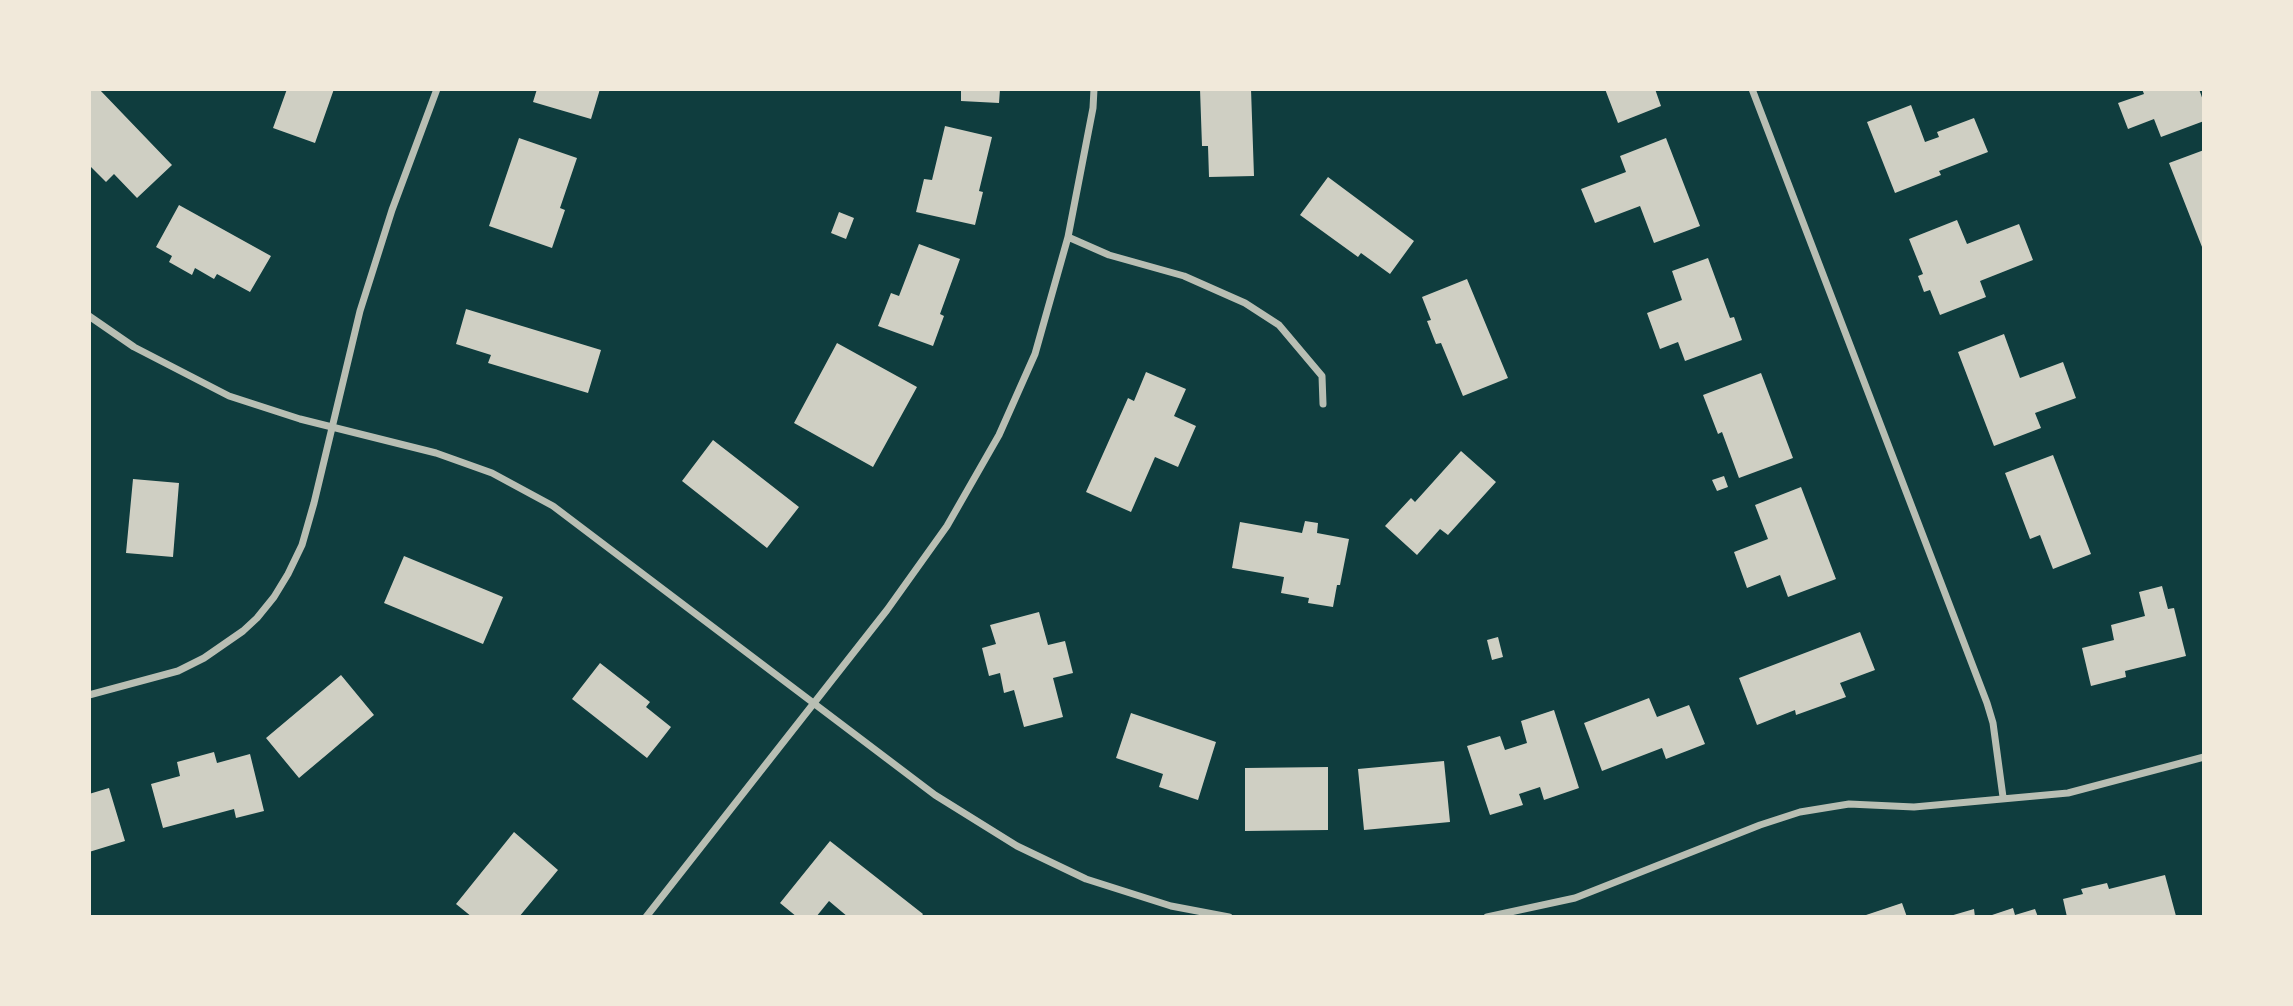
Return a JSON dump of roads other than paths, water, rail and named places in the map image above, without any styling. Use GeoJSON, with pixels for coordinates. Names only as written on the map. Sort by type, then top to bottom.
{"type":"FeatureCollection","features":[{"type":"Feature","properties":{"kind":"street"},"geometry":{"type":"LineString","coordinates":[[89,695],[178,671],[204,659],[257,618],[288,574],[302,545],[360,311],[392,210],[437,89]]}},
{"type":"Feature","properties":{"kind":"street"},"geometry":{"type":"LineString","coordinates":[[646,917],[887,610],[947,526],[999,435],[1035,354],[1068,237],[1093,108],[1094,89]]}},
{"type":"Feature","properties":{"kind":"street"},"geometry":{"type":"LineString","coordinates":[[1752,89],[1987,703],[1993,723],[2003,797]]}},
{"type":"Feature","properties":{"kind":"street"},"geometry":{"type":"LineString","coordinates":[[1068,237],[1109,254],[1184,276],[1245,303],[1279,325],[1322,376],[1323,404]]}},
{"type":"Feature","properties":{"kind":"street"},"geometry":{"type":"LineString","coordinates":[[89,316],[134,347],[229,396],[332,428],[436,453],[492,472],[553,506],[935,795],[1017,846],[1086,879],[1171,906],[1229,917]]}},
{"type":"Feature","properties":{"kind":"street"},"geometry":{"type":"LineString","coordinates":[[1487,917],[1530,913],[1575,898],[1760,825],[1800,812],[1849,804],[1914,807],[2068,793],[2204,757]]}}]}
